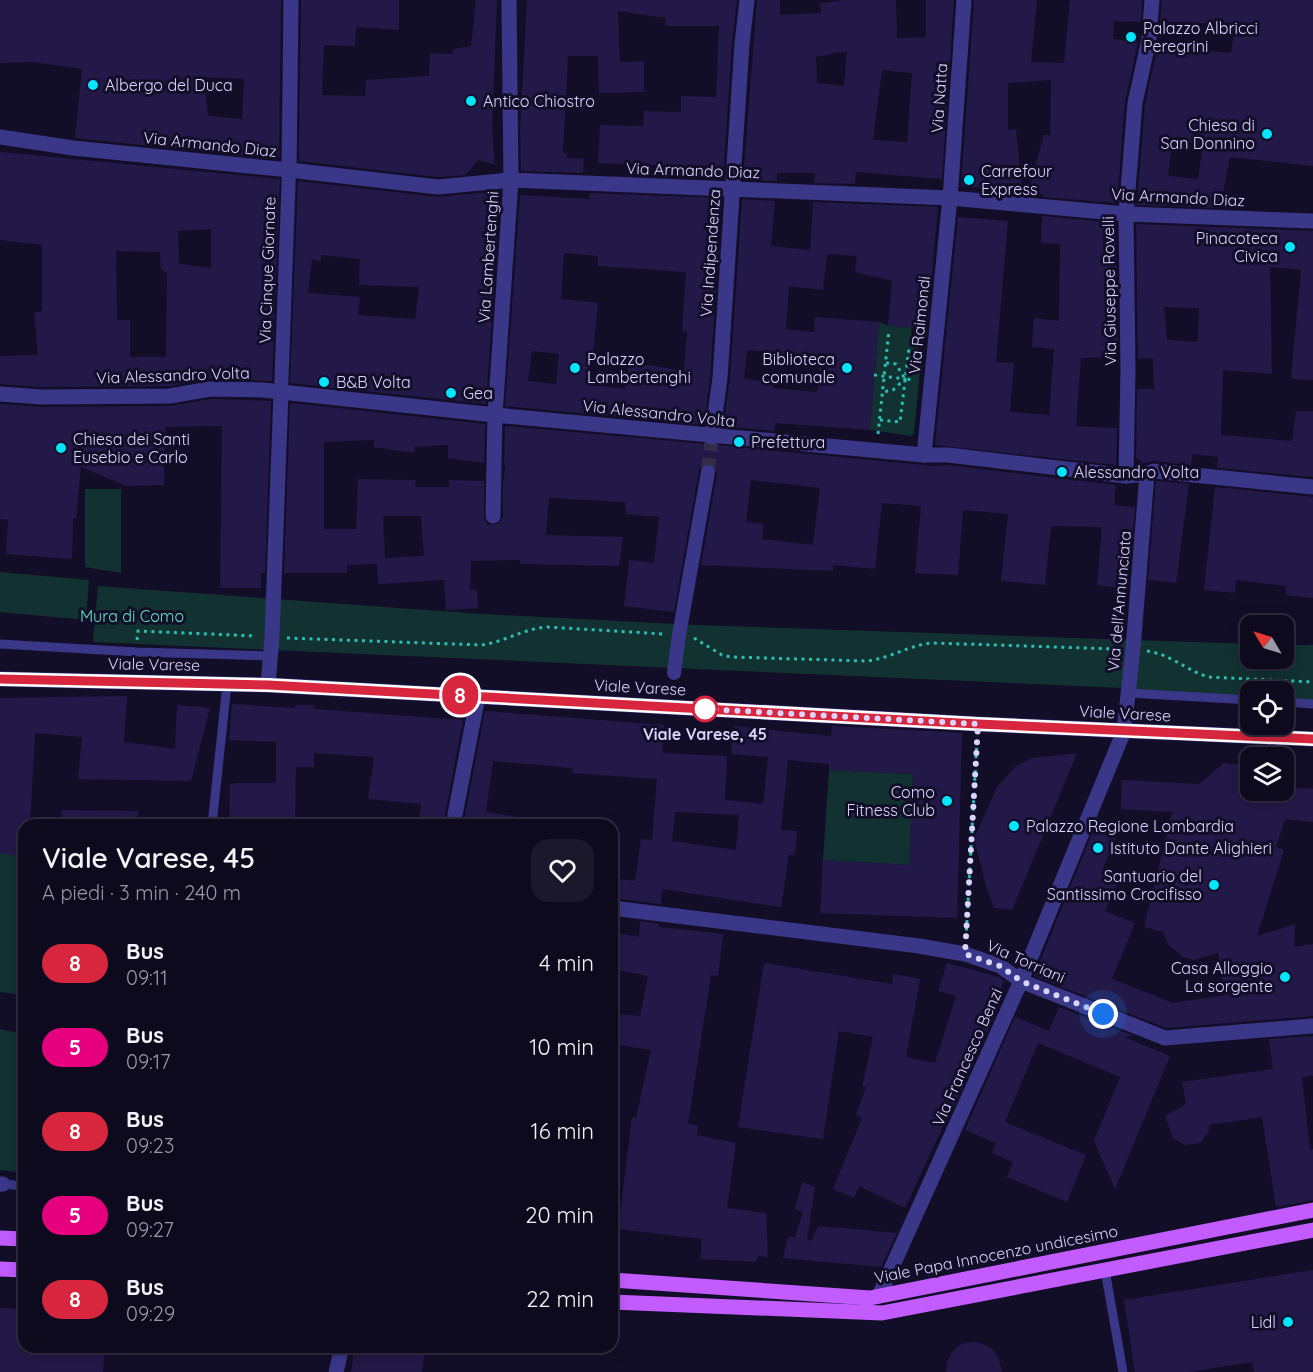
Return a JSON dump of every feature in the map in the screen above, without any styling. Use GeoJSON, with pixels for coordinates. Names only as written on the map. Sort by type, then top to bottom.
{"type":"FeatureCollection","features":[{"type":"Feature","properties":{"kind":"main road","name":"Viale Papa Innocenzo undicesimo"},"geometry":{"type":"LineString","coordinates":[[618,1280],[870,1298],[1313,1210]]}},
{"type":"Feature","properties":{"kind":"main road"},"geometry":{"type":"LineString","coordinates":[[618,1302],[882,1313],[1313,1230]]}},
{"type":"Feature","properties":{"kind":"main road"},"geometry":{"type":"LineString","coordinates":[[0,1238],[18,1239]]}},
{"type":"Feature","properties":{"kind":"main road"},"geometry":{"type":"LineString","coordinates":[[0,1269],[18,1270]]}},
{"type":"Feature","properties":{"kind":"street","name":"Via Cinque Giornate"},"geometry":{"type":"LineString","coordinates":[[268,685],[272,637],[289,170],[291,0]]}},
{"type":"Feature","properties":{"kind":"street","name":"Via Lambertenghi"},"geometry":{"type":"LineString","coordinates":[[493,516],[495,415],[511,180],[509,0]]}},
{"type":"Feature","properties":{"kind":"street","name":"Via Indipendenza"},"geometry":{"type":"LineString","coordinates":[[712,437],[720,378],[742,44],[747,0]]}},
{"type":"Feature","properties":{"kind":"street","name":"Via Natta"},"geometry":{"type":"LineString","coordinates":[[950,198],[964,0]]}},
{"type":"Feature","properties":{"kind":"street","name":"Via Giuseppe Rovelli"},"geometry":{"type":"LineString","coordinates":[[1126,476],[1128,370],[1126,214],[1135,103],[1149,39],[1152,0]]}},
{"type":"Feature","properties":{"kind":"street","name":"Via Armando Diaz"},"geometry":{"type":"LineString","coordinates":[[0,137],[73,148],[438,187],[511,180],[950,198],[1126,214],[1313,221]]}},
{"type":"Feature","properties":{"kind":"street","name":"Via Raimondi"},"geometry":{"type":"LineString","coordinates":[[924,455],[950,198]]}},
{"type":"Feature","properties":{"kind":"street","name":"Via Alessandro Volta"},"geometry":{"type":"LineString","coordinates":[[0,394],[42,397],[170,396],[210,389],[263,390],[712,437],[924,455],[948,455],[1126,476],[1154,471],[1313,487]]}},
{"type":"Feature","properties":{"kind":"street"},"geometry":{"type":"LineString","coordinates":[[675,673],[679,635],[708,472]]}},
{"type":"Feature","properties":{"kind":"street","name":"Via dell'Annunciata"},"geometry":{"type":"LineString","coordinates":[[1124,731],[1134,649],[1147,474]]}},
{"type":"Feature","properties":{"kind":"street","name":"Viale Varese"},"geometry":{"type":"LineString","coordinates":[[0,679],[268,685],[978,724],[1313,739]]}},
{"type":"Feature","properties":{"kind":"street"},"geometry":{"type":"LineString","coordinates":[[454,819],[478,696]]}},
{"type":"Feature","properties":{"kind":"street","name":"Via Francesco Benzi"},"geometry":{"type":"LineString","coordinates":[[879,1296],[1021,981],[1124,731]]}},
{"type":"Feature","properties":{"kind":"street","name":"Via Torriani"},"geometry":{"type":"LineString","coordinates":[[618,909],[919,946],[965,954],[1000,966],[1021,981],[1165,1038],[1313,1026]]}},
{"type":"Feature","properties":{"kind":"street"},"geometry":{"type":"LineString","coordinates":[[336,1372],[341,1353]]}},
{"type":"Feature","properties":{"kind":"lane"},"geometry":{"type":"LineString","coordinates":[[0,644],[137,652],[270,656]]}},
{"type":"Feature","properties":{"kind":"lane"},"geometry":{"type":"LineString","coordinates":[[213,819],[227,684]]}},
{"type":"Feature","properties":{"kind":"lane"},"geometry":{"type":"LineString","coordinates":[[1129,693],[1240,699]]}},
{"type":"Feature","properties":{"kind":"lane"},"geometry":{"type":"LineString","coordinates":[[1294,703],[1313,704]]}},
{"type":"Feature","properties":{"kind":"lane"},"geometry":{"type":"LineString","coordinates":[[1,1186],[18,1186]]}},
{"type":"Feature","properties":{"kind":"lane"},"geometry":{"type":"LineString","coordinates":[[1105,1270],[1123,1372]]}},
{"type":"Feature","properties":{"kind":"path"},"geometry":{"type":"LineString","coordinates":[[875,451],[889,330]]}},
{"type":"Feature","properties":{"kind":"path"},"geometry":{"type":"LineString","coordinates":[[880,420],[900,422],[909,348]]}},
{"type":"Feature","properties":{"kind":"path"},"geometry":{"type":"LineString","coordinates":[[886,363],[896,364],[905,379]]}},
{"type":"Feature","properties":{"kind":"path"},"geometry":{"type":"LineString","coordinates":[[874,375],[931,383]]}},
{"type":"Feature","properties":{"kind":"path"},"geometry":{"type":"LineString","coordinates":[[883,392],[893,390],[905,379]]}},
{"type":"Feature","properties":{"kind":"path"},"geometry":{"type":"LineString","coordinates":[[137,652],[138,631],[481,645],[503,640],[530,628],[547,627],[679,635],[695,638],[722,656],[753,658],[866,661],[883,659],[912,647],[932,643],[1134,649],[1166,655],[1193,672],[1208,677],[1313,682]]}},
{"type":"Feature","properties":{"kind":"path"},"geometry":{"type":"LineString","coordinates":[[965,954],[978,724]]}},
{"type":"Feature","properties":{"kind":"green space"},"geometry":{"type":"Polygon","coordinates":[[[879,322],[888,326],[911,327],[913,342],[922,352],[914,433],[911,436],[870,430],[879,322]]]}},
{"type":"Feature","properties":{"kind":"green space"},"geometry":{"type":"Polygon","coordinates":[[[85,489],[121,489],[121,573],[85,567],[85,489]]]}},
{"type":"Feature","properties":{"kind":"green space"},"geometry":{"type":"Polygon","coordinates":[[[0,572],[89,580],[86,620],[0,612],[0,572]]]}},
{"type":"Feature","properties":{"kind":"green space","name":"Mura di Como"},"geometry":{"type":"Polygon","coordinates":[[[98,586],[482,614],[695,625],[1240,644],[1240,669],[1294,669],[1294,645],[1313,645],[1313,701],[1294,700],[1294,681],[1240,681],[1240,696],[1123,688],[93,642],[98,586]]]}},
{"type":"Feature","properties":{"kind":"green space"},"geometry":{"type":"Polygon","coordinates":[[[829,770],[913,774],[909,865],[823,860],[829,770]]]}},
{"type":"Feature","properties":{"kind":"green space"},"geometry":{"type":"Polygon","coordinates":[[[0,853],[18,854],[18,994],[0,992],[0,853]]]}},
{"type":"Feature","properties":{"kind":"green space"},"geometry":{"type":"Polygon","coordinates":[[[0,1029],[18,1033],[18,1172],[0,1170],[0,1029]]]}},
{"type":"Feature","properties":{"kind":"building"},"geometry":{"type":"Polygon","coordinates":[[[0,0],[281,0],[279,159],[75,138],[82,69],[33,62],[0,63],[0,0]],[[204,77],[208,116],[242,119],[244,79],[204,77]]]}},
{"type":"Feature","properties":{"kind":"building"},"geometry":{"type":"Polygon","coordinates":[[[301,0],[399,0],[399,30],[356,27],[355,46],[324,45],[322,95],[365,96],[366,80],[429,76],[430,53],[453,54],[453,49],[471,46],[476,0],[497,0],[492,127],[495,165],[478,160],[466,175],[438,177],[299,161],[301,0]]]}},
{"type":"Feature","properties":{"kind":"building"},"geometry":{"type":"Polygon","coordinates":[[[527,0],[737,0],[723,179],[709,178],[709,167],[598,163],[600,125],[643,126],[644,111],[681,112],[681,96],[716,97],[719,26],[665,26],[666,18],[618,11],[620,62],[644,61],[644,92],[599,93],[598,56],[568,56],[563,153],[567,153],[567,158],[584,159],[583,173],[521,171],[520,130],[527,0]]]}},
{"type":"Feature","properties":{"kind":"building"},"geometry":{"type":"Polygon","coordinates":[[[757,0],[780,0],[780,15],[821,13],[820,4],[844,0],[896,0],[897,38],[926,37],[926,0],[954,0],[942,179],[856,172],[855,184],[814,183],[815,173],[777,173],[777,181],[743,180],[757,0]],[[847,51],[816,57],[817,83],[844,86],[847,51]],[[882,70],[873,140],[907,142],[912,73],[882,70]]]}},
{"type":"Feature","properties":{"kind":"building"},"geometry":{"type":"Polygon","coordinates":[[[974,0],[1037,0],[1031,62],[1064,63],[1070,0],[1142,0],[1141,22],[1114,21],[1113,39],[1138,42],[1125,102],[1117,203],[1043,197],[1043,194],[1028,193],[1044,135],[1050,135],[1051,80],[1008,83],[1008,130],[1016,129],[1022,192],[961,186],[974,0]]]}},
{"type":"Feature","properties":{"kind":"building"},"geometry":{"type":"Polygon","coordinates":[[[1162,0],[1313,0],[1313,166],[1230,157],[1220,208],[1137,205],[1145,104],[1158,45],[1231,53],[1236,24],[1160,22],[1162,0]],[[1172,140],[1168,176],[1198,179],[1203,145],[1172,140]]]}},
{"type":"Feature","properties":{"kind":"building"},"geometry":{"type":"Polygon","coordinates":[[[0,152],[280,179],[272,381],[210,379],[169,386],[42,387],[0,384],[0,356],[38,355],[34,313],[42,311],[42,245],[0,240],[0,152]],[[211,229],[178,231],[179,264],[211,268],[211,229]],[[116,251],[117,320],[130,320],[130,357],[166,357],[167,273],[161,269],[160,252],[116,251]]]}},
{"type":"Feature","properties":{"kind":"building"},"geometry":{"type":"Polygon","coordinates":[[[298,181],[437,197],[478,193],[496,194],[498,225],[486,404],[290,383],[298,181]],[[321,255],[321,261],[312,260],[308,293],[360,297],[358,315],[415,319],[419,287],[359,285],[360,259],[321,255]]]}},
{"type":"Feature","properties":{"kind":"building"},"geometry":{"type":"Polygon","coordinates":[[[590,193],[722,198],[710,377],[704,425],[505,406],[520,195],[589,199],[590,193]],[[564,253],[561,299],[598,303],[590,385],[625,389],[629,362],[684,371],[687,332],[682,331],[686,272],[598,266],[598,256],[564,253]],[[532,351],[528,381],[556,384],[559,354],[532,351]]]}},
{"type":"Feature","properties":{"kind":"building"},"geometry":{"type":"Polygon","coordinates":[[[742,199],[775,201],[771,246],[810,250],[813,202],[938,207],[927,328],[888,326],[892,281],[855,272],[857,256],[827,254],[823,290],[789,286],[786,329],[814,332],[815,317],[879,322],[870,430],[775,423],[774,431],[723,426],[730,379],[742,199]],[[747,350],[744,378],[773,384],[773,388],[817,392],[820,356],[747,350]]]}},
{"type":"Feature","properties":{"kind":"building"},"geometry":{"type":"Polygon","coordinates":[[[1042,216],[1116,223],[1118,357],[1081,358],[1076,426],[1117,428],[1116,465],[935,445],[958,217],[1008,221],[996,362],[1014,363],[1010,412],[1049,415],[1054,349],[1032,347],[1034,318],[1059,321],[1060,244],[1041,243],[1042,216]]]}},
{"type":"Feature","properties":{"kind":"building"},"geometry":{"type":"Polygon","coordinates":[[[1136,224],[1313,231],[1313,380],[1291,379],[1301,270],[1270,267],[1272,374],[1223,370],[1221,435],[1292,441],[1296,411],[1313,411],[1313,477],[1217,468],[1218,457],[1193,454],[1191,465],[1155,461],[1143,463],[1136,458],[1137,389],[1154,389],[1153,358],[1138,359],[1136,224]],[[1164,307],[1167,340],[1198,342],[1199,308],[1164,307]]]}},
{"type":"Feature","properties":{"kind":"building"},"geometry":{"type":"Polygon","coordinates":[[[211,399],[271,401],[265,573],[261,573],[261,588],[220,588],[222,426],[165,427],[164,485],[126,486],[81,467],[76,518],[73,518],[72,559],[6,554],[8,520],[0,519],[0,404],[42,407],[170,406],[211,399]]]}},
{"type":"Feature","properties":{"kind":"building"},"geometry":{"type":"Polygon","coordinates":[[[290,403],[485,424],[484,463],[448,458],[448,445],[415,447],[414,453],[374,447],[374,440],[324,442],[324,529],[356,529],[358,479],[416,480],[415,487],[449,487],[449,480],[484,481],[484,520],[488,525],[498,524],[503,516],[503,481],[506,466],[504,466],[505,426],[706,444],[711,447],[717,445],[933,466],[947,465],[1116,485],[1114,505],[1135,507],[1128,589],[1097,585],[1102,527],[1051,526],[1045,585],[1001,581],[1008,514],[963,510],[958,575],[915,573],[921,506],[882,503],[875,569],[833,565],[833,571],[701,565],[717,474],[714,466],[709,463],[699,470],[674,612],[624,606],[629,560],[654,563],[659,517],[626,514],[625,502],[549,498],[546,535],[623,537],[619,566],[520,564],[520,560],[471,561],[470,590],[477,590],[478,608],[446,610],[444,580],[378,584],[377,564],[347,565],[347,573],[284,573],[290,403]],[[751,480],[746,522],[764,524],[762,539],[813,545],[820,488],[751,480]],[[383,516],[385,558],[424,556],[421,516],[383,516]]]}},
{"type":"Feature","properties":{"kind":"building"},"geometry":{"type":"Polygon","coordinates":[[[1156,481],[1189,484],[1176,583],[1148,580],[1156,481]]]}},
{"type":"Feature","properties":{"kind":"building"},"geometry":{"type":"Polygon","coordinates":[[[1215,487],[1313,497],[1313,598],[1286,595],[1286,586],[1236,580],[1235,593],[1204,590],[1215,487]]]}},
{"type":"Feature","properties":{"kind":"building"},"geometry":{"type":"Polygon","coordinates":[[[127,696],[124,742],[175,749],[177,705],[210,708],[191,781],[78,779],[82,737],[35,733],[30,819],[18,819],[18,856],[0,853],[0,698],[127,696]]]}},
{"type":"Feature","properties":{"kind":"building"},"geometry":{"type":"Polygon","coordinates":[[[232,704],[295,708],[295,705],[314,705],[314,709],[463,720],[444,819],[419,819],[421,804],[368,799],[374,757],[314,753],[314,767],[296,767],[295,819],[229,819],[230,784],[276,783],[276,742],[229,740],[232,704]]]}},
{"type":"Feature","properties":{"kind":"building"},"geometry":{"type":"Polygon","coordinates":[[[485,711],[664,725],[662,753],[727,756],[725,800],[763,804],[768,757],[731,754],[734,726],[831,736],[832,726],[962,733],[957,918],[820,913],[823,860],[909,865],[913,774],[829,770],[829,764],[788,760],[781,830],[797,831],[795,855],[789,855],[781,907],[662,889],[661,904],[618,899],[618,879],[635,881],[641,839],[652,840],[657,779],[572,773],[573,768],[493,761],[486,812],[518,817],[518,819],[464,819],[485,711]],[[675,812],[672,841],[736,850],[739,815],[675,812]]]}},
{"type":"Feature","properties":{"kind":"building","name":"Palazzo Regione Lombardia"},"geometry":{"type":"Polygon","coordinates":[[[1077,753],[1012,910],[994,908],[974,839],[997,787],[1015,767],[1032,758],[1077,753]]]}},
{"type":"Feature","properties":{"kind":"building"},"geometry":{"type":"Polygon","coordinates":[[[1224,763],[1240,764],[1240,801],[1294,801],[1294,788],[1313,789],[1313,822],[1285,819],[1276,847],[1284,850],[1257,936],[1295,924],[1294,947],[1313,944],[1313,1016],[1166,1028],[1034,976],[1098,819],[1120,828],[1103,868],[1121,875],[1105,911],[1135,923],[1112,979],[1173,1003],[1225,995],[1218,953],[1194,960],[1183,957],[1168,944],[1163,932],[1144,927],[1172,812],[1121,809],[1122,780],[1199,784],[1224,763]]]}},
{"type":"Feature","properties":{"kind":"building"},"geometry":{"type":"Polygon","coordinates":[[[61,810],[138,811],[138,819],[61,819],[61,810]]]}},
{"type":"Feature","properties":{"kind":"building"},"geometry":{"type":"Polygon","coordinates":[[[640,921],[659,924],[659,927],[723,934],[718,976],[711,975],[688,1124],[698,1125],[697,1135],[736,1143],[727,1208],[766,1213],[768,1257],[758,1256],[756,1262],[700,1259],[702,1239],[618,1229],[632,1117],[636,1118],[651,1050],[618,1045],[618,1014],[640,1016],[648,976],[618,970],[618,933],[639,937],[640,921]]]}},
{"type":"Feature","properties":{"kind":"building"},"geometry":{"type":"Polygon","coordinates":[[[764,963],[892,984],[893,974],[920,979],[906,1057],[935,1063],[956,996],[938,991],[947,963],[999,977],[1004,981],[993,1008],[997,1010],[947,1122],[905,1208],[859,1186],[854,1198],[833,1189],[862,1118],[856,1115],[866,1087],[862,1086],[873,1037],[839,1031],[823,1139],[738,1127],[764,963]]]}},
{"type":"Feature","properties":{"kind":"building"},"geometry":{"type":"Polygon","coordinates":[[[1059,1007],[1134,1036],[1125,1037],[1170,1056],[1115,1189],[1094,1141],[1120,1077],[1038,1043],[1005,1122],[1086,1155],[1067,1202],[1007,1177],[1013,1162],[992,1153],[996,1143],[965,1130],[1015,1017],[1049,1031],[1059,1007]]]}},
{"type":"Feature","properties":{"kind":"building"},"geometry":{"type":"Polygon","coordinates":[[[1313,1036],[1313,1076],[1302,1077],[1310,1150],[1313,1149],[1313,1200],[1276,1207],[1262,1117],[1209,1125],[1209,1132],[1200,1143],[1185,1145],[1173,1138],[1165,1116],[1186,1104],[1182,1082],[1273,1069],[1269,1039],[1313,1036]]]}},
{"type":"Feature","properties":{"kind":"building"},"geometry":{"type":"Polygon","coordinates":[[[802,1182],[815,1187],[807,1240],[812,1241],[818,1226],[897,1233],[881,1267],[783,1258],[788,1237],[795,1237],[803,1212],[795,1209],[802,1182]]]}},
{"type":"Feature","properties":{"kind":"building"},"geometry":{"type":"Polygon","coordinates":[[[1313,1270],[1313,1372],[1254,1372],[1252,1362],[1189,1372],[1135,1372],[1124,1300],[1313,1270]]]}},
{"type":"Feature","properties":{"kind":"building"},"geometry":{"type":"Polygon","coordinates":[[[0,1308],[18,1309],[18,1353],[105,1353],[103,1372],[0,1372],[0,1308]]]}},
{"type":"Feature","properties":{"kind":"building"},"geometry":{"type":"Polygon","coordinates":[[[975,1342],[992,1349],[998,1357],[1002,1372],[946,1372],[947,1363],[957,1347],[975,1342]]]}},
{"type":"Feature","properties":{"kind":"building"},"geometry":{"type":"Polygon","coordinates":[[[354,1353],[424,1353],[422,1372],[351,1372],[354,1353]]]}},
{"type":"Feature","properties":{"kind":"tunnel"},"geometry":{"type":"LineString","coordinates":[[708,472],[712,437]]}},
{"type":"Feature","properties":{"kind":"bus line","name":"8"},"geometry":{"type":"LineString","coordinates":[[0,679],[268,685],[978,724],[1313,739]]}},
{"type":"Feature","properties":{"kind":"place","name":"Palazzo Albricci Peregrini"},"geometry":{"type":"Point","coordinates":[1131,37]}},
{"type":"Feature","properties":{"kind":"place","name":"Albergo del Duca"},"geometry":{"type":"Point","coordinates":[93,85]}},
{"type":"Feature","properties":{"kind":"place","name":"Antico Chiostro"},"geometry":{"type":"Point","coordinates":[471,101]}},
{"type":"Feature","properties":{"kind":"place","name":"Chiesa di San Donnino"},"geometry":{"type":"Point","coordinates":[1267,134]}},
{"type":"Feature","properties":{"kind":"place","name":"Carrefour Express"},"geometry":{"type":"Point","coordinates":[969,180]}},
{"type":"Feature","properties":{"kind":"place","name":"Pinacoteca Civica"},"geometry":{"type":"Point","coordinates":[1290,247]}},
{"type":"Feature","properties":{"kind":"place","name":"Palazzo Lambertenghi"},"geometry":{"type":"Point","coordinates":[575,368]}},
{"type":"Feature","properties":{"kind":"place","name":"Biblioteca comunale"},"geometry":{"type":"Point","coordinates":[847,368]}},
{"type":"Feature","properties":{"kind":"place","name":"B&B Volta"},"geometry":{"type":"Point","coordinates":[324,382]}},
{"type":"Feature","properties":{"kind":"place","name":"Gea"},"geometry":{"type":"Point","coordinates":[451,393]}},
{"type":"Feature","properties":{"kind":"place","name":"Prefettura"},"geometry":{"type":"Point","coordinates":[739,442]}},
{"type":"Feature","properties":{"kind":"place","name":"Chiesa dei Santi Eusebio e Carlo"},"geometry":{"type":"Point","coordinates":[61,448]}},
{"type":"Feature","properties":{"kind":"place","name":"Alessandro Volta"},"geometry":{"type":"Point","coordinates":[1062,472]}},
{"type":"Feature","properties":{"kind":"place","name":"Viale Varese, 45"},"geometry":{"type":"Point","coordinates":[705,709]}},
{"type":"Feature","properties":{"kind":"place","name":"Como Fitness Club"},"geometry":{"type":"Point","coordinates":[947,801]}},
{"type":"Feature","properties":{"kind":"place","name":"Palazzo Regione Lombardia"},"geometry":{"type":"Point","coordinates":[1014,826]}},
{"type":"Feature","properties":{"kind":"place","name":"Istituto Dante Alighieri"},"geometry":{"type":"Point","coordinates":[1098,848]}},
{"type":"Feature","properties":{"kind":"place","name":"Santuario del Santissimo Crocifisso"},"geometry":{"type":"Point","coordinates":[1214,885]}},
{"type":"Feature","properties":{"kind":"place","name":"Casa Alloggio La sorgente"},"geometry":{"type":"Point","coordinates":[1285,977]}},
{"type":"Feature","properties":{"kind":"place","name":"Lidl"},"geometry":{"type":"Point","coordinates":[1288,1322]}},
{"type":"Feature","properties":{"kind":"route"},"geometry":{"type":"LineString","coordinates":[[705,709],[978,724],[965,954],[1000,966],[1021,981],[1103,1014]]}}]}
